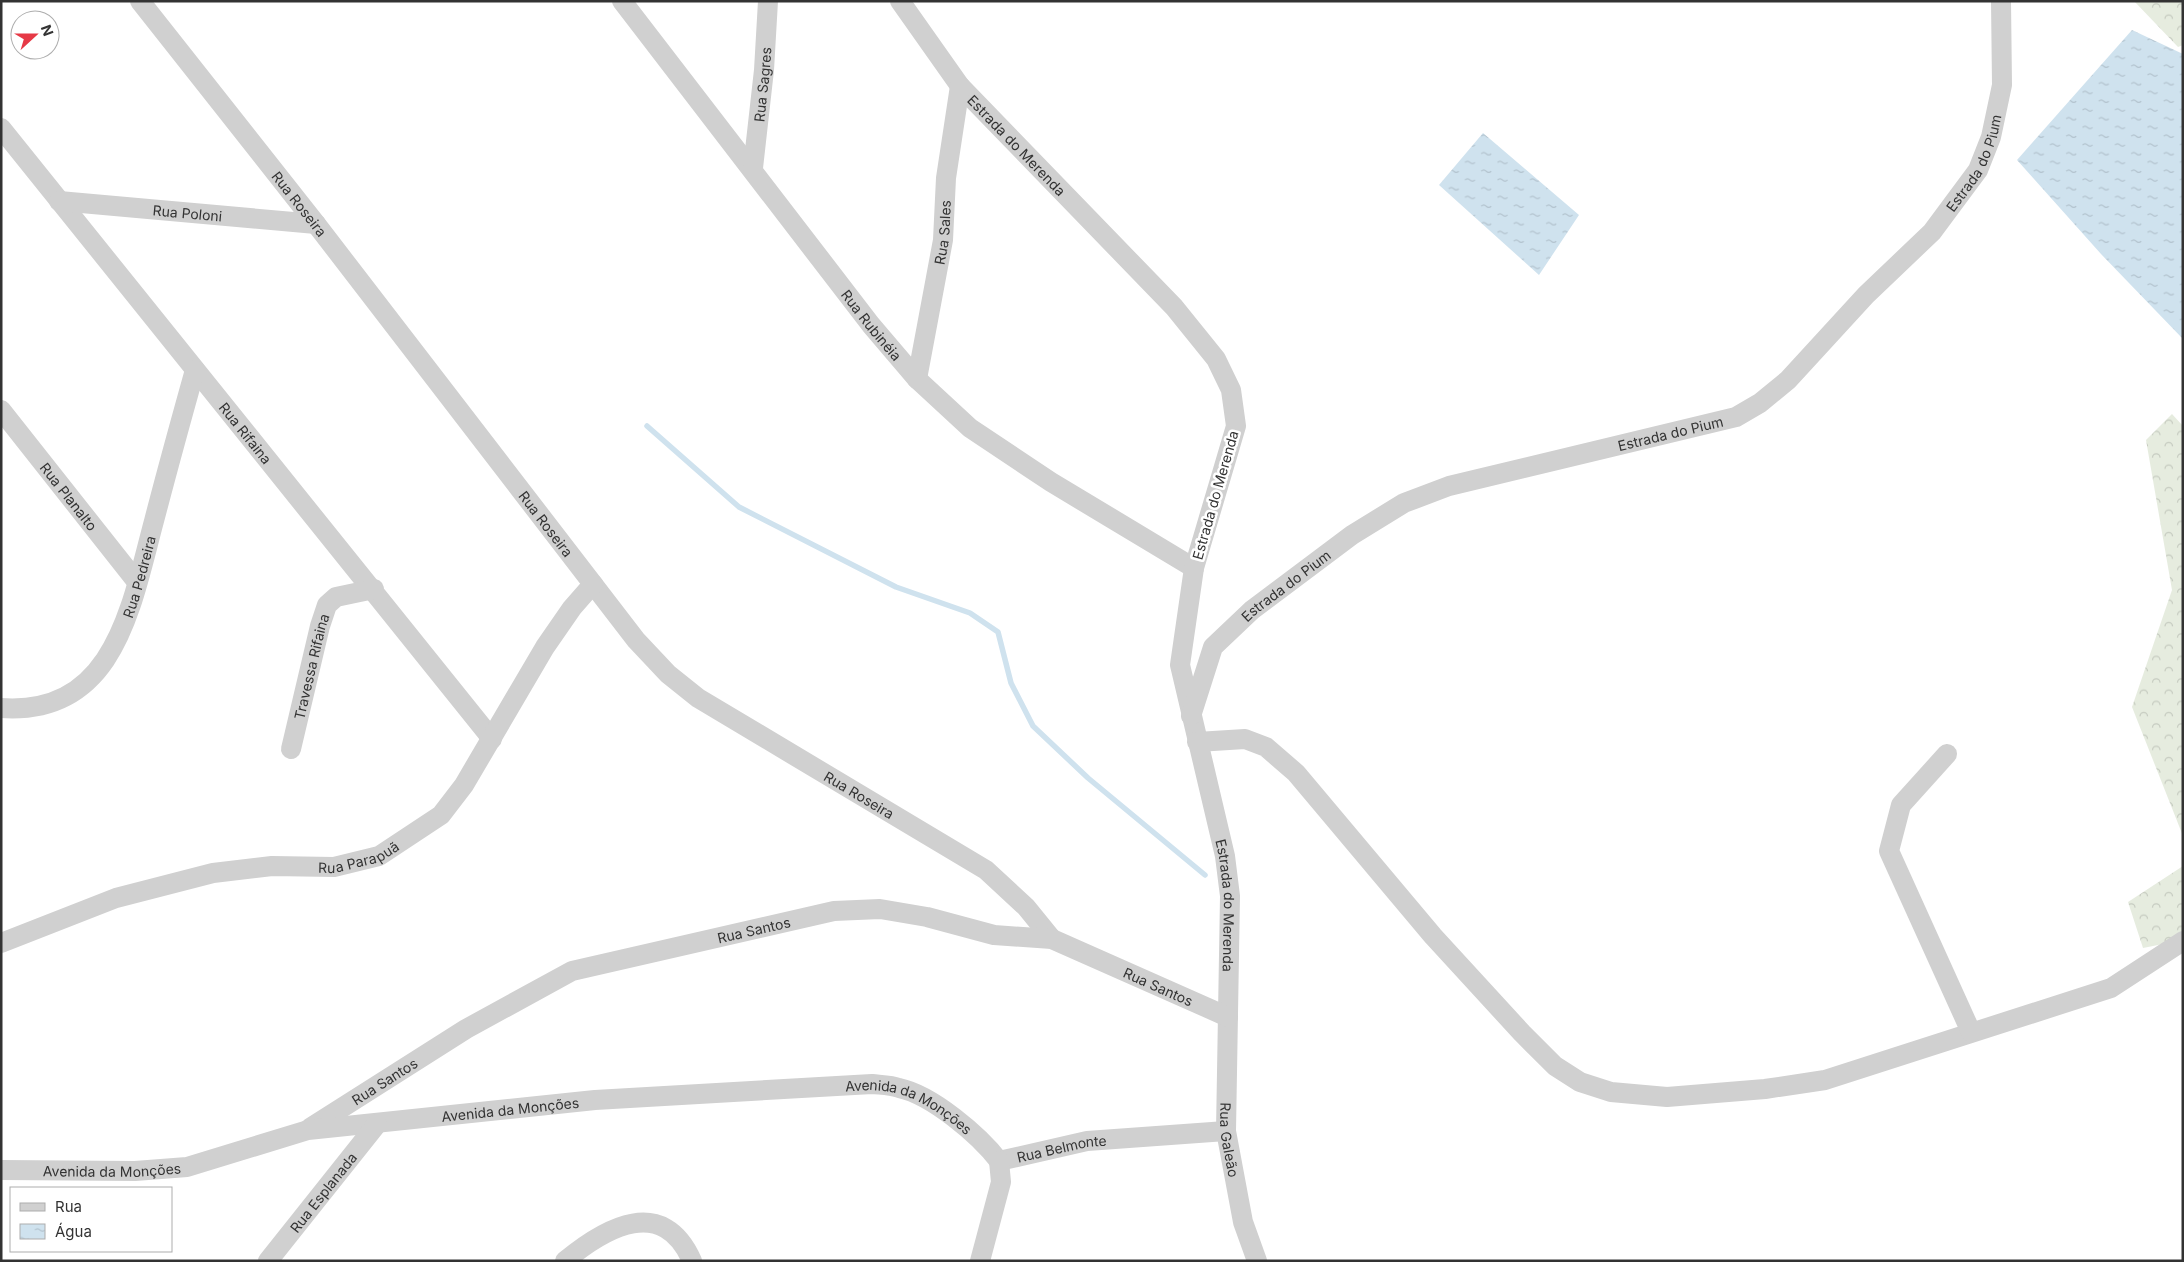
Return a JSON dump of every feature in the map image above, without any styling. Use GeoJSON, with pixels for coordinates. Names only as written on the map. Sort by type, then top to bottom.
{"type":"FeatureCollection","features":[{"type":"Feature","properties":{"kind":"street","name":"Rua Roseira"},"geometry":{"type":"LineString","coordinates":[[140,1],[316,224],[636,640],[668,674],[698,698],[986,870],[1026,907],[1052,939]]}},
{"type":"Feature","properties":{"kind":"street","name":"Rua Rubinéia"},"geometry":{"type":"LineString","coordinates":[[622,1],[753,168],[871,325],[917,379],[970,428],[1051,482],[1194,568]]}},
{"type":"Feature","properties":{"kind":"street","name":"Rua Sagres"},"geometry":{"type":"LineString","coordinates":[[753,168],[764,70],[768,1]]}},
{"type":"Feature","properties":{"kind":"street","name":"Estrada do Merenda"},"geometry":{"type":"LineString","coordinates":[[900,1],[960,86],[1174,307],[1220,367],[1231,390],[1236,426],[1194,568],[1180,666],[1225,856],[1230,896],[1228,1017]]}},
{"type":"Feature","properties":{"kind":"street","name":"Estrada do Pium"},"geometry":{"type":"LineString","coordinates":[[1191,716],[1214,647],[1259,605],[1352,535],[1404,503],[1449,486],[1736,417],[1760,403],[1788,380],[1866,295],[1932,232],[1978,170],[1991,137],[2002,85],[2001,1]]}},
{"type":"Feature","properties":{"kind":"street","name":"Rua Sales"},"geometry":{"type":"LineString","coordinates":[[917,379],[943,240],[946,178],[960,86]]}},
{"type":"Feature","properties":{"kind":"street","name":"Rua Rifaina"},"geometry":{"type":"LineString","coordinates":[[1,128],[374,589],[492,739]]}},
{"type":"Feature","properties":{"kind":"street","name":"Rua Poloni"},"geometry":{"type":"LineString","coordinates":[[59,201],[316,224]]}},
{"type":"Feature","properties":{"kind":"street","name":"Rua Pedreira"},"geometry":{"type":"LineString","coordinates":[[1,708],[25,710],[57,702],[82,686],[98,670],[119,638],[137,582],[195,370]]}},
{"type":"Feature","properties":{"kind":"street","name":"Rua Planalto"},"geometry":{"type":"LineString","coordinates":[[1,410],[137,582]]}},
{"type":"Feature","properties":{"kind":"street","name":"Rua Parapuã"},"geometry":{"type":"LineString","coordinates":[[1,943],[116,898],[213,873],[272,866],[334,867],[379,856],[441,815],[464,785],[545,647],[572,608],[593,584]]}},
{"type":"Feature","properties":{"kind":"street","name":"Travessa Rifaina"},"geometry":{"type":"LineString","coordinates":[[292,749],[320,626],[327,605],[336,597],[351,592],[374,589]]}},
{"type":"Feature","properties":{"kind":"street"},"geometry":{"type":"LineString","coordinates":[[1183,640],[1197,647],[1214,647]]}},
{"type":"Feature","properties":{"kind":"street"},"geometry":{"type":"LineString","coordinates":[[1197,742],[1245,739],[1266,747],[1296,773],[1433,936],[1522,1034],[1555,1066],[1580,1082],[1611,1092],[1667,1097],[1764,1089],[1825,1080],[2111,988],[2183,941]]}},
{"type":"Feature","properties":{"kind":"street"},"geometry":{"type":"LineString","coordinates":[[1947,754],[1901,805],[1890,851],[1972,1032]]}},
{"type":"Feature","properties":{"kind":"street","name":"Rua Santos"},"geometry":{"type":"LineString","coordinates":[[308,1130],[466,1029],[523,996],[580,969],[834,912],[880,910],[927,917],[994,935],[1052,939],[1228,1017]]}},
{"type":"Feature","properties":{"kind":"street","name":"Rua Galeão"},"geometry":{"type":"LineString","coordinates":[[1228,1017],[1226,1131],[1243,1222],[1257,1261]]}},
{"type":"Feature","properties":{"kind":"street","name":"Avenida da Monções"},"geometry":{"type":"LineString","coordinates":[[1,1170],[135,1171],[187,1167],[308,1130],[596,1100],[872,1084],[900,1088],[921,1096],[973,1132],[986,1144],[999,1162]]}},
{"type":"Feature","properties":{"kind":"street","name":"Rua Esplanada"},"geometry":{"type":"LineString","coordinates":[[268,1261],[376,1124]]}},
{"type":"Feature","properties":{"kind":"street","name":"Rua Belmonte"},"geometry":{"type":"LineString","coordinates":[[980,1261],[1001,1182],[999,1162],[1087,1142],[1226,1131]]}},
{"type":"Feature","properties":{"kind":"street"},"geometry":{"type":"LineString","coordinates":[[565,1261],[588,1242],[624,1224],[641,1221],[657,1224],[674,1232],[685,1246],[692,1261]]}},
{"type":"Feature","properties":{"kind":"green space"},"geometry":{"type":"Polygon","coordinates":[[[2134,1],[2183,1],[2183,45],[2178,47],[2134,1]]]}},
{"type":"Feature","properties":{"kind":"green space"},"geometry":{"type":"Polygon","coordinates":[[[2172,414],[2183,426],[2183,836],[2132,707],[2172,590],[2146,440],[2172,414]]]}},
{"type":"Feature","properties":{"kind":"green space"},"geometry":{"type":"Polygon","coordinates":[[[2183,866],[2183,940],[2143,948],[2128,902],[2183,866]]]}},
{"type":"Feature","properties":{"kind":"water"},"geometry":{"type":"Polygon","coordinates":[[[2132,30],[2183,54],[2183,339],[2101,254],[2017,160],[2132,30]]]}},
{"type":"Feature","properties":{"kind":"water"},"geometry":{"type":"Polygon","coordinates":[[[1483,133],[1579,215],[1539,275],[1439,185],[1483,133]]]}},
{"type":"Feature","properties":{"kind":"waterway"},"geometry":{"type":"LineString","coordinates":[[647,426],[739,507],[896,587],[970,613],[998,632],[1011,683],[1033,726],[1088,778],[1205,875]]}}]}
